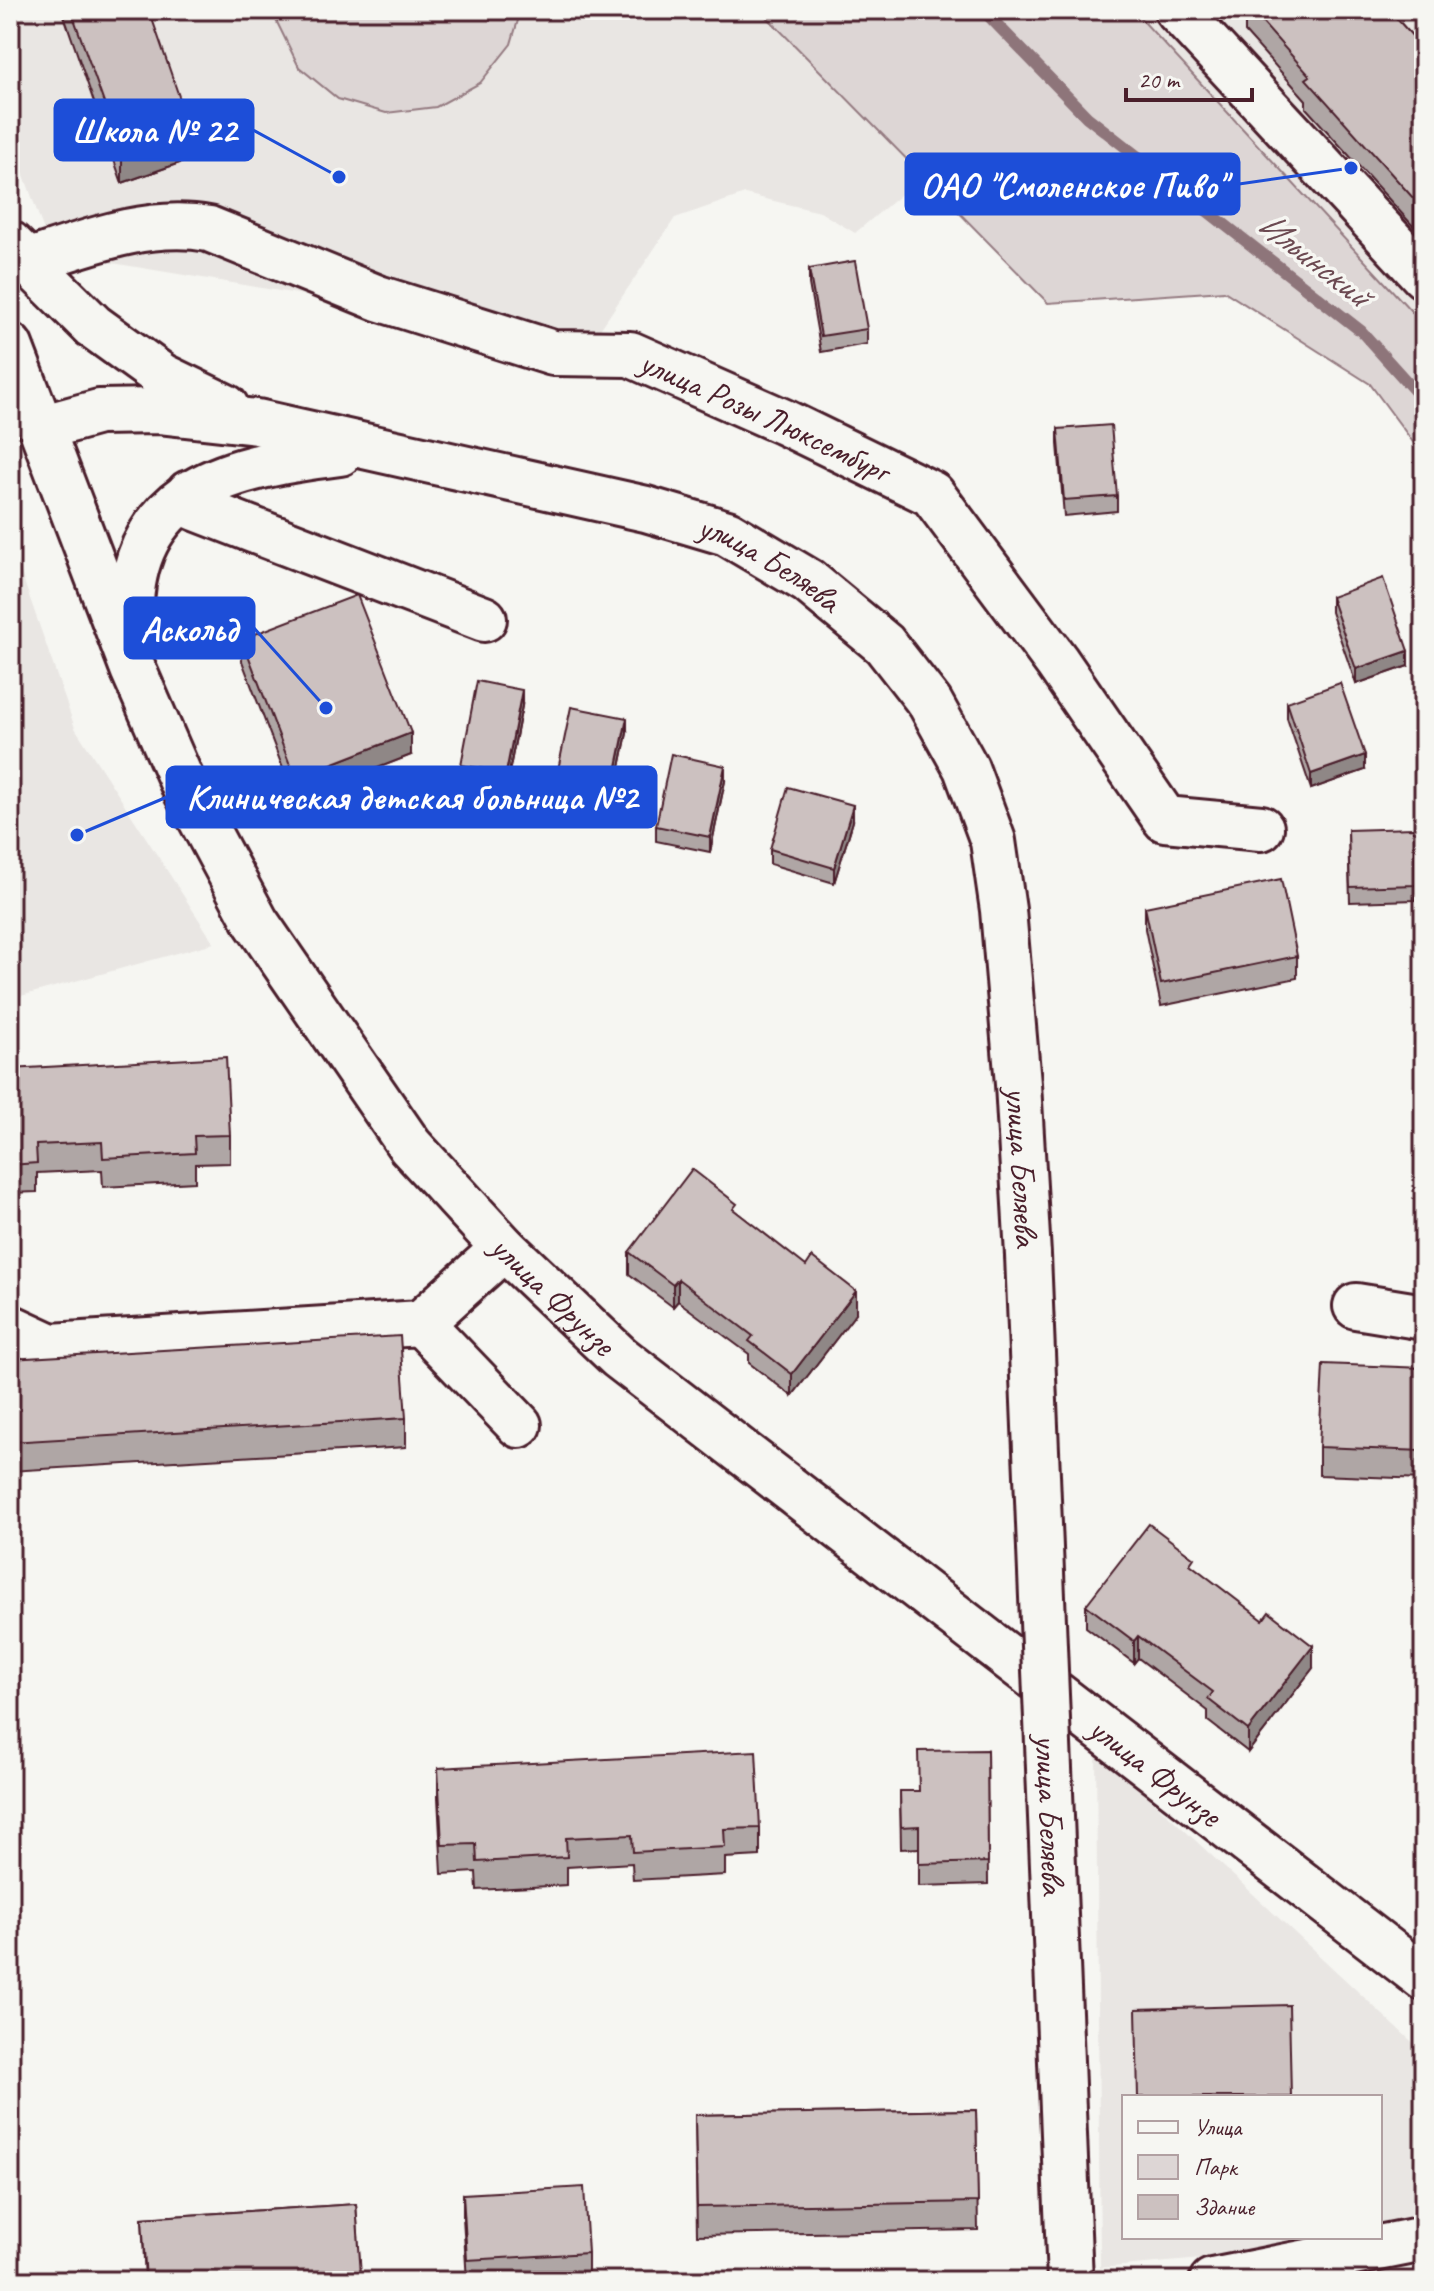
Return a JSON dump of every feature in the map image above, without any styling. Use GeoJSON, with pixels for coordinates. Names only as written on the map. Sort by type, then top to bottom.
{"type":"FeatureCollection","features":[{"type":"Feature","properties":{"kind":"main road"},"geometry":{"type":"LineString","coordinates":[[1177,10],[1424,276]]}},
{"type":"Feature","properties":{"kind":"main road","name":"улица Розы Люксембург"},"geometry":{"type":"LineString","coordinates":[[18,253],[147,228],[180,224],[209,229],[378,298],[553,353],[630,354],[784,422],[932,494],[1057,662],[1165,819],[1261,828]]}},
{"type":"Feature","properties":{"kind":"main road"},"geometry":{"type":"LineString","coordinates":[[18,253],[93,326],[162,376],[257,422]]}},
{"type":"Feature","properties":{"kind":"main road","name":"улица Фрунзе"},"geometry":{"type":"LineString","coordinates":[[10,346],[44,427],[133,669],[187,793],[256,922],[410,1146],[504,1248],[619,1357],[1424,1978]]}},
{"type":"Feature","properties":{"kind":"main road"},"geometry":{"type":"LineString","coordinates":[[44,427],[99,412],[158,411],[257,422]]}},
{"type":"Feature","properties":{"kind":"main road","name":"улица Беляева"},"geometry":{"type":"LineString","coordinates":[[257,422],[646,509],[727,533],[808,581],[884,644],[930,703],[966,768],[993,841],[1003,910],[1018,1084],[1028,1255],[1070,2281]]}},
{"type":"Feature","properties":{"kind":"main road"},"geometry":{"type":"LineString","coordinates":[[133,669],[129,613],[134,570],[147,539],[189,493],[228,474],[270,462],[368,449]]}},
{"type":"Feature","properties":{"kind":"main road"},"geometry":{"type":"LineString","coordinates":[[189,493],[196,508],[484,619]]}},
{"type":"Feature","properties":{"kind":"main road"},"geometry":{"type":"LineString","coordinates":[[10,1327],[51,1346],[421,1323],[504,1248]]}},
{"type":"Feature","properties":{"kind":"main road"},"geometry":{"type":"LineString","coordinates":[[1356,1306],[1424,1317]]}},
{"type":"Feature","properties":{"kind":"main road"},"geometry":{"type":"LineString","coordinates":[[421,1323],[519,1425]]}},
{"type":"Feature","properties":{"kind":"main road"},"geometry":{"type":"LineString","coordinates":[[1212,2281],[1424,2239]]}},
{"type":"Feature","properties":{"kind":"shaded area"},"geometry":{"type":"Polygon","coordinates":[[[10,10],[760,10],[923,176],[855,233],[820,212],[745,194],[675,218],[591,343],[52,253],[10,136],[10,10]]]}},
{"type":"Feature","properties":{"kind":"shaded area"},"geometry":{"type":"Polygon","coordinates":[[[1133,10],[1424,10],[1424,325],[1133,10]]]}},
{"type":"Feature","properties":{"kind":"shaded area"},"geometry":{"type":"Polygon","coordinates":[[[10,541],[75,728],[214,943],[10,999],[10,541]]]}},
{"type":"Feature","properties":{"kind":"shaded area"},"geometry":{"type":"Polygon","coordinates":[[[1096,1748],[1424,2053],[1424,2219],[1382,2234],[1382,2095],[1122,2095],[1122,2239],[1367,2239],[1348,2246],[1100,2268],[1096,1748]]]}},
{"type":"Feature","properties":{"kind":"green space"},"geometry":{"type":"Polygon","coordinates":[[[271,10],[521,10],[511,44],[480,83],[436,107],[386,113],[338,99],[299,67],[271,10]]]}},
{"type":"Feature","properties":{"kind":"green space"},"geometry":{"type":"Polygon","coordinates":[[[760,10],[1133,10],[1424,325],[1424,457],[1370,384],[1224,291],[1048,303],[760,10]]]}},
{"type":"Feature","properties":{"kind":"building"},"geometry":{"type":"Polygon","coordinates":[[[71,10],[149,10],[191,131],[122,154],[71,10]]]}},
{"type":"Feature","properties":{"kind":"building"},"geometry":{"type":"Polygon","coordinates":[[[1251,10],[1389,10],[1424,49],[1424,189],[1414,199],[1306,79],[1310,76],[1251,10]]]}},
{"type":"Feature","properties":{"kind":"building"},"geometry":{"type":"Polygon","coordinates":[[[855,261],[867,329],[821,336],[809,269],[855,261]]]}},
{"type":"Feature","properties":{"kind":"building"},"geometry":{"type":"Polygon","coordinates":[[[1111,425],[1117,496],[1064,500],[1058,429],[1111,425]]]}},
{"type":"Feature","properties":{"kind":"building"},"geometry":{"type":"Polygon","coordinates":[[[1383,578],[1408,651],[1356,669],[1331,597],[1383,578]]]}},
{"type":"Feature","properties":{"kind":"building"},"geometry":{"type":"Polygon","coordinates":[[[357,595],[411,733],[295,778],[242,639],[357,595]]]}},
{"type":"Feature","properties":{"kind":"building"},"geometry":{"type":"Polygon","coordinates":[[[477,681],[522,690],[506,773],[461,765],[477,681]]]}},
{"type":"Feature","properties":{"kind":"building"},"geometry":{"type":"Polygon","coordinates":[[[1340,683],[1365,755],[1311,774],[1287,702],[1340,683]]]}},
{"type":"Feature","properties":{"kind":"building"},"geometry":{"type":"Polygon","coordinates":[[[571,707],[627,718],[609,805],[553,794],[571,707]]]}},
{"type":"Feature","properties":{"kind":"building"},"geometry":{"type":"Polygon","coordinates":[[[671,754],[725,766],[710,837],[656,826],[671,754]]]}},
{"type":"Feature","properties":{"kind":"building"},"geometry":{"type":"Polygon","coordinates":[[[788,787],[853,805],[834,868],[770,849],[788,787]]]}},
{"type":"Feature","properties":{"kind":"building"},"geometry":{"type":"Polygon","coordinates":[[[1414,828],[1416,885],[1350,887],[1348,830],[1414,828]]]}},
{"type":"Feature","properties":{"kind":"building"},"geometry":{"type":"Polygon","coordinates":[[[1281,879],[1297,956],[1161,984],[1145,907],[1281,879]]]}},
{"type":"Feature","properties":{"kind":"building"},"geometry":{"type":"Polygon","coordinates":[[[226,1057],[230,1135],[194,1136],[195,1153],[103,1158],[102,1142],[36,1145],[37,1163],[10,1165],[10,1069],[226,1057]]]}},
{"type":"Feature","properties":{"kind":"building"},"geometry":{"type":"Polygon","coordinates":[[[692,1169],[737,1204],[733,1209],[806,1266],[812,1257],[856,1291],[792,1374],[749,1341],[753,1336],[678,1279],[673,1285],[629,1252],[692,1169]]]}},
{"type":"Feature","properties":{"kind":"building"},"geometry":{"type":"Polygon","coordinates":[[[400,1336],[406,1418],[10,1442],[10,1359],[400,1336]]]}},
{"type":"Feature","properties":{"kind":"building"},"geometry":{"type":"Polygon","coordinates":[[[1323,1364],[1424,1368],[1424,1451],[1319,1447],[1323,1364]]]}},
{"type":"Feature","properties":{"kind":"building"},"geometry":{"type":"Polygon","coordinates":[[[1149,1524],[1194,1558],[1190,1564],[1263,1620],[1269,1612],[1313,1646],[1248,1730],[1208,1699],[1213,1692],[1138,1636],[1134,1641],[1086,1605],[1149,1524]]]}},
{"type":"Feature","properties":{"kind":"building"},"geometry":{"type":"Polygon","coordinates":[[[987,1750],[988,1862],[919,1864],[919,1826],[901,1827],[900,1791],[919,1791],[918,1751],[987,1750]]]}},
{"type":"Feature","properties":{"kind":"building"},"geometry":{"type":"Polygon","coordinates":[[[756,1751],[760,1828],[724,1829],[725,1847],[633,1852],[632,1835],[566,1838],[567,1857],[477,1862],[476,1844],[442,1845],[438,1768],[756,1751]]]}},
{"type":"Feature","properties":{"kind":"building"},"geometry":{"type":"Polygon","coordinates":[[[1289,2005],[1291,2095],[1138,2095],[1136,2009],[1289,2005]]]}},
{"type":"Feature","properties":{"kind":"building"},"geometry":{"type":"Polygon","coordinates":[[[976,2110],[978,2202],[697,2207],[695,2115],[976,2110]]]}},
{"type":"Feature","properties":{"kind":"building"},"geometry":{"type":"Polygon","coordinates":[[[584,2187],[588,2253],[467,2260],[463,2194],[584,2187]]]}},
{"type":"Feature","properties":{"kind":"building"},"geometry":{"type":"Polygon","coordinates":[[[356,2204],[361,2275],[275,2281],[146,2281],[142,2218],[356,2204]]]}},
{"type":"Feature","properties":{"kind":"waterway","name":"Ильинский"},"geometry":{"type":"LineString","coordinates":[[983,10],[1087,117],[1361,331],[1424,401]]}},
{"type":"Feature","properties":{"kind":"place","name":"ОАО \"Смоленское Пиво\""},"geometry":{"type":"Point","coordinates":[1351,168]}},
{"type":"Feature","properties":{"kind":"place","name":"Школа № 22"},"geometry":{"type":"Point","coordinates":[339,177]}},
{"type":"Feature","properties":{"kind":"place","name":"Аскольд"},"geometry":{"type":"Point","coordinates":[326,708]}},
{"type":"Feature","properties":{"kind":"place","name":"Клиническая детская больница №2"},"geometry":{"type":"Point","coordinates":[77,835]}}]}
